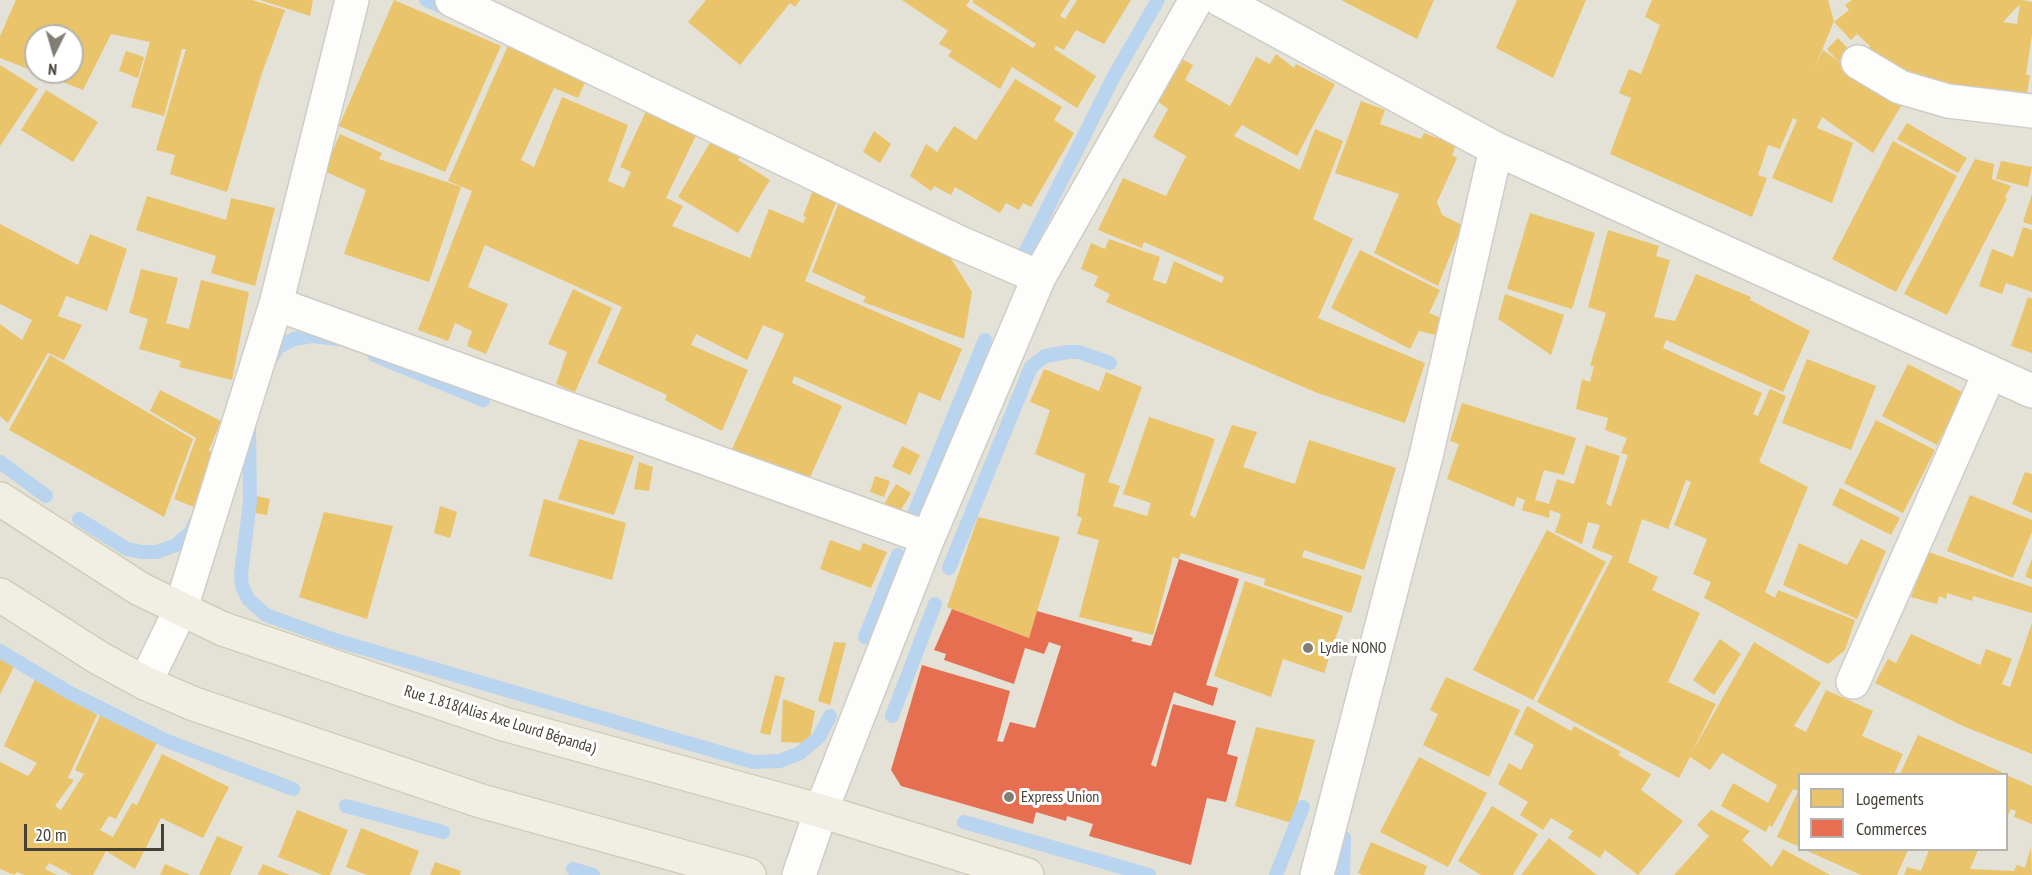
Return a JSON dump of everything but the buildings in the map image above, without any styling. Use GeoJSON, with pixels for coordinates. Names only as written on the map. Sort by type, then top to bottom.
{"type":"FeatureCollection","features":[{"type":"Feature","properties":{"kind":"main road","name":"Rue 1.818(Alias Axe Lourd Bépanda)"},"geometry":{"type":"LineString","coordinates":[[0,500],[140,590],[180,611],[223,629],[504,724],[821,811],[1027,875]]}},
{"type":"Feature","properties":{"kind":"main road"},"geometry":{"type":"LineString","coordinates":[[0,595],[99,658],[145,683],[194,704],[481,801],[749,875]]}},
{"type":"Feature","properties":{"kind":"street"},"geometry":{"type":"LineString","coordinates":[[145,683],[180,611],[276,304],[352,0]]}},
{"type":"Feature","properties":{"kind":"street"},"geometry":{"type":"LineString","coordinates":[[452,0],[960,243],[1039,277]]}},
{"type":"Feature","properties":{"kind":"street"},"geometry":{"type":"LineString","coordinates":[[800,875],[821,811],[928,538],[1039,277],[1196,0]]}},
{"type":"Feature","properties":{"kind":"street"},"geometry":{"type":"LineString","coordinates":[[1221,0],[1496,149],[2032,391]]}},
{"type":"Feature","properties":{"kind":"street"},"geometry":{"type":"LineString","coordinates":[[1858,62],[1900,87],[1948,101],[2032,111]]}},
{"type":"Feature","properties":{"kind":"street"},"geometry":{"type":"LineString","coordinates":[[1317,875],[1426,456],[1496,149]]}},
{"type":"Feature","properties":{"kind":"street"},"geometry":{"type":"LineString","coordinates":[[276,304],[928,538]]}},
{"type":"Feature","properties":{"kind":"street"},"geometry":{"type":"LineString","coordinates":[[1853,682],[1990,372]]}},
{"type":"Feature","properties":{"kind":"shaded area"},"geometry":{"type":"Polygon","coordinates":[[[0,0],[2032,0],[2032,875],[0,875],[0,0]]]}},
{"type":"Feature","properties":{"kind":"waterway"},"geometry":{"type":"LineString","coordinates":[[426,0],[452,11]]}},
{"type":"Feature","properties":{"kind":"waterway"},"geometry":{"type":"LineString","coordinates":[[1019,265],[1114,76],[1158,0]]}},
{"type":"Feature","properties":{"kind":"waterway"},"geometry":{"type":"LineString","coordinates":[[270,360],[278,347],[294,339],[312,336],[337,339]]}},
{"type":"Feature","properties":{"kind":"waterway"},"geometry":{"type":"LineString","coordinates":[[912,519],[985,340]]}},
{"type":"Feature","properties":{"kind":"waterway"},"geometry":{"type":"LineString","coordinates":[[949,568],[1031,367],[1045,356],[1068,352],[1079,352],[1110,363]]}},
{"type":"Feature","properties":{"kind":"waterway"},"geometry":{"type":"LineString","coordinates":[[374,355],[483,400]]}},
{"type":"Feature","properties":{"kind":"waterway"},"geometry":{"type":"LineString","coordinates":[[249,426],[250,502],[241,574],[242,586],[248,599],[266,615],[335,640],[753,762],[780,761],[800,753],[819,737],[830,716]]}},
{"type":"Feature","properties":{"kind":"waterway"},"geometry":{"type":"LineString","coordinates":[[0,462],[46,496]]}},
{"type":"Feature","properties":{"kind":"waterway"},"geometry":{"type":"LineString","coordinates":[[79,519],[127,549],[142,552],[157,552],[176,545],[191,532],[194,524]]}},
{"type":"Feature","properties":{"kind":"waterway"},"geometry":{"type":"LineString","coordinates":[[865,637],[898,555]]}},
{"type":"Feature","properties":{"kind":"waterway"},"geometry":{"type":"LineString","coordinates":[[892,716],[935,604]]}},
{"type":"Feature","properties":{"kind":"waterway"},"geometry":{"type":"LineString","coordinates":[[0,651],[70,693],[167,741],[293,789]]}},
{"type":"Feature","properties":{"kind":"waterway"},"geometry":{"type":"LineString","coordinates":[[346,806],[443,832]]}},
{"type":"Feature","properties":{"kind":"waterway"},"geometry":{"type":"LineString","coordinates":[[1276,875],[1303,807]]}},
{"type":"Feature","properties":{"kind":"waterway"},"geometry":{"type":"LineString","coordinates":[[964,822],[1149,875]]}},
{"type":"Feature","properties":{"kind":"waterway"},"geometry":{"type":"LineString","coordinates":[[1343,875],[1344,838]]}},
{"type":"Feature","properties":{"kind":"waterway"},"geometry":{"type":"LineString","coordinates":[[573,869],[593,875]]}},
{"type":"Feature","properties":{"kind":"place","name":"Lydie NONO"},"geometry":{"type":"Point","coordinates":[1308,648]}},
{"type":"Feature","properties":{"kind":"place","name":"Express Union"},"geometry":{"type":"Point","coordinates":[1009,797]}}]}
